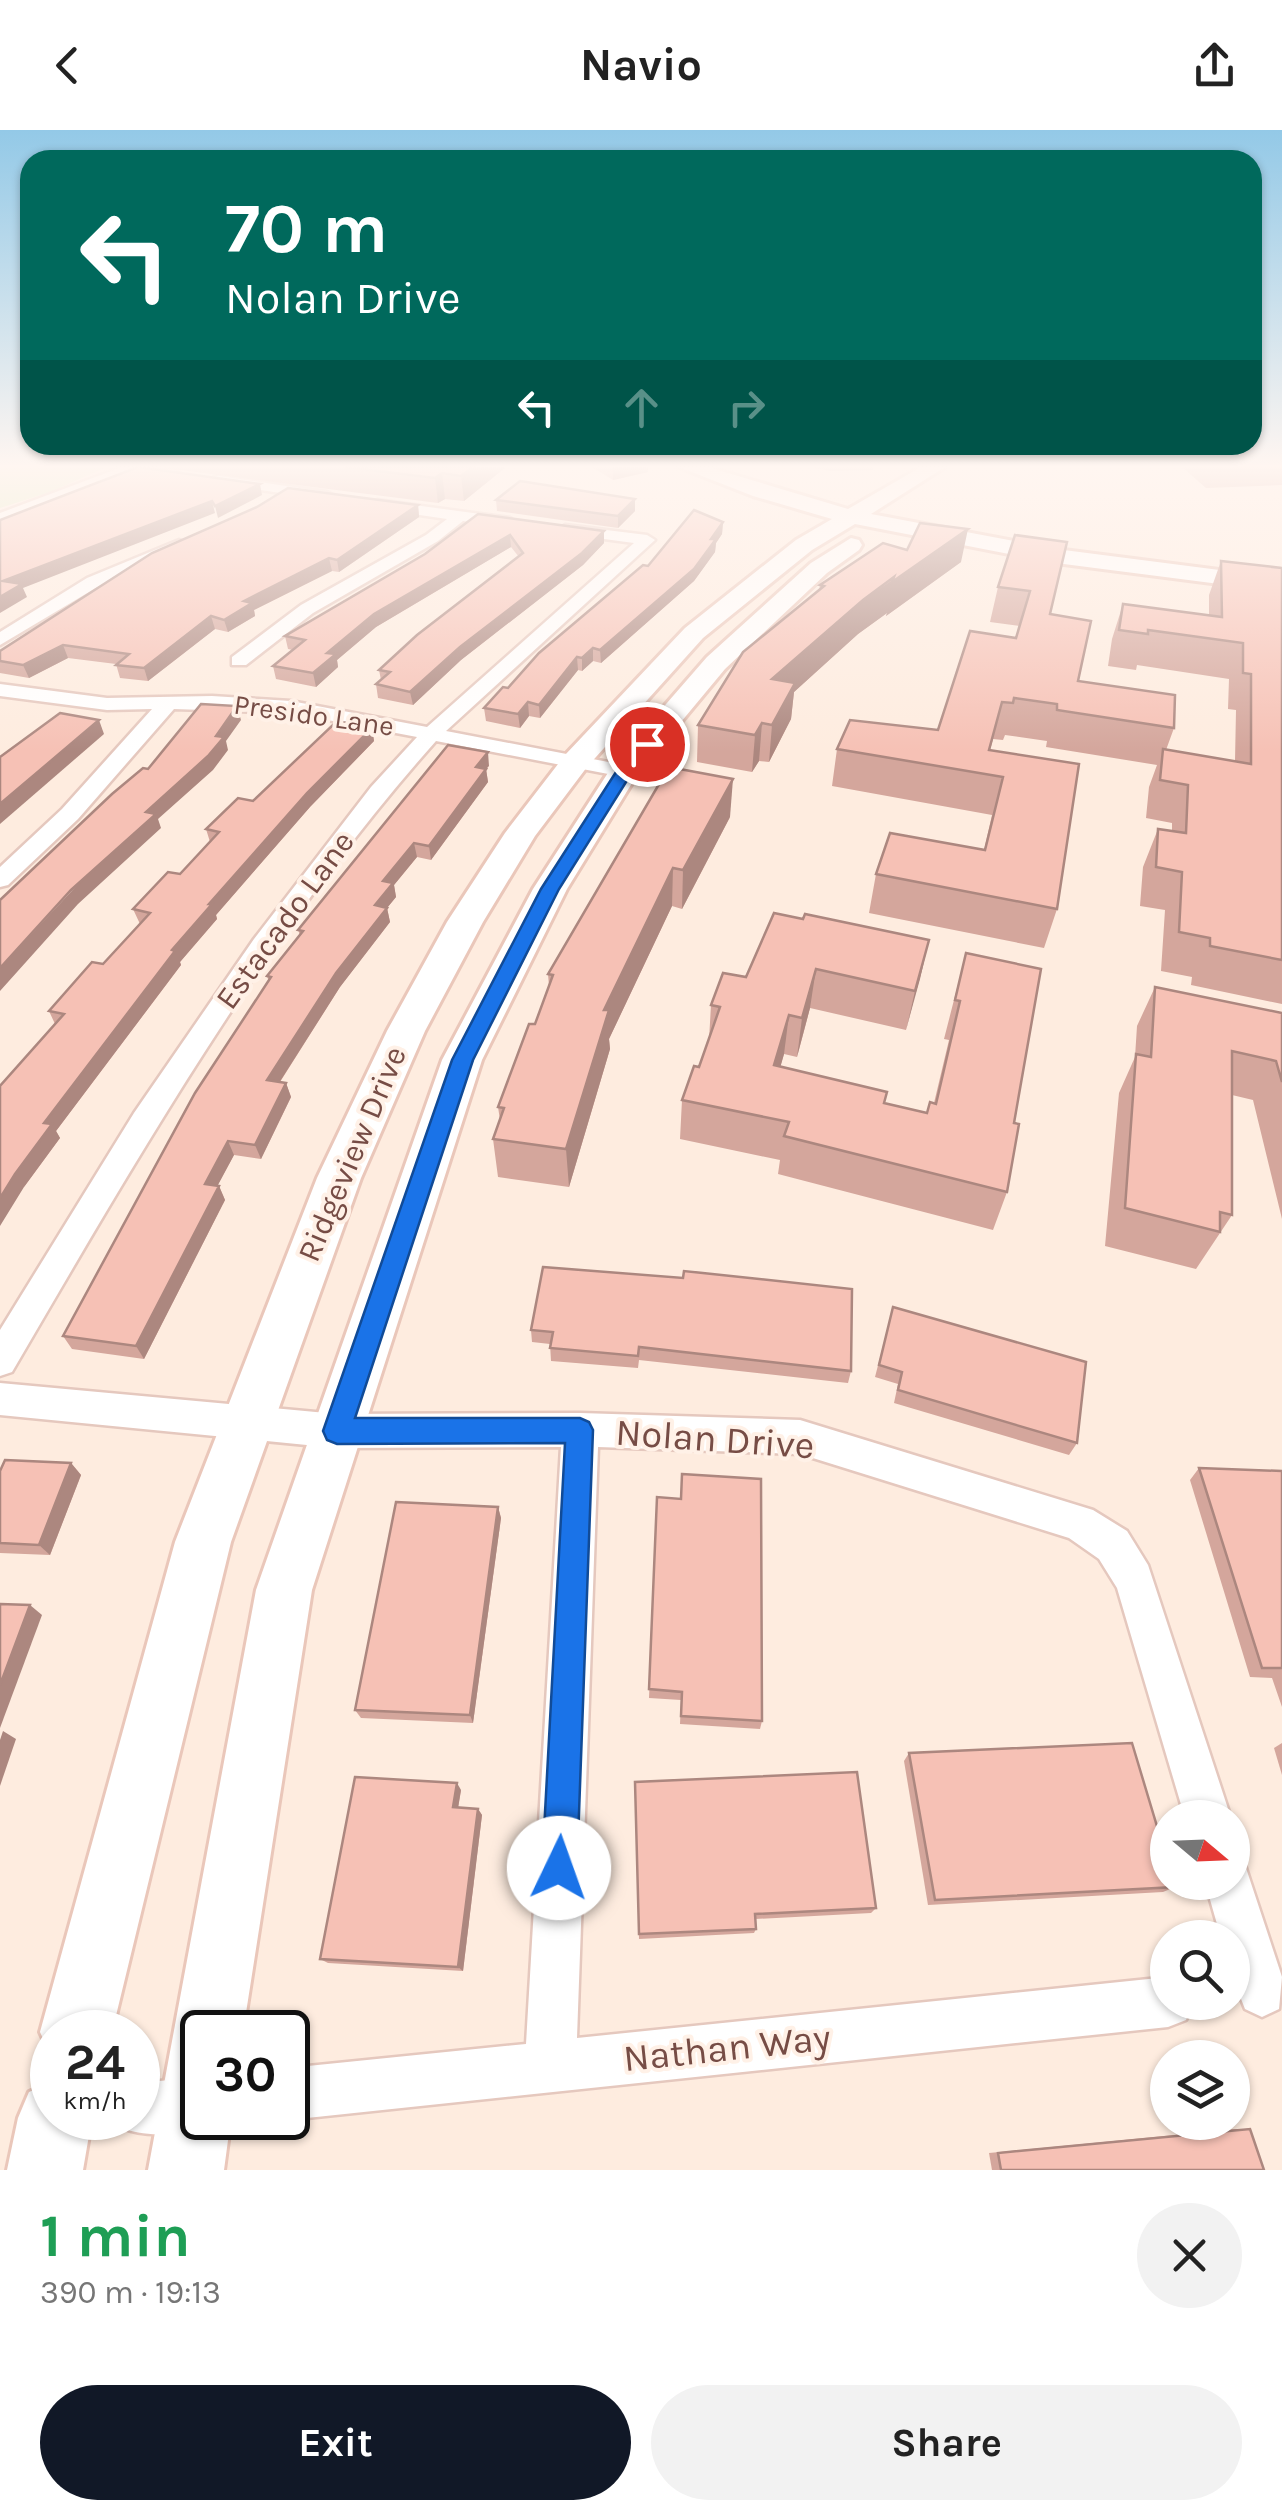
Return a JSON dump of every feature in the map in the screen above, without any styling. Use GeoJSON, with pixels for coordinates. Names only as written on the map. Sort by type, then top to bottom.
{"type":"FeatureCollection","features":[{"type":"Feature","properties":{"kind":"main road","name":"Ridgeview Drive"},"geometry":{"type":"LineString","coordinates":[[82,2010],[203,1542],[332,1194],[406,1032],[465,922],[520,832],[576,762],[694,634],[748,587],[792,562]]}},
{"type":"Feature","properties":{"kind":"main road","name":"Ridgeview Drive"},"geometry":{"type":"LineString","coordinates":[[211,2010],[284,1590],[462,1060],[550,889],[624,772],[716,663],[826,562]]}},
{"type":"Feature","properties":{"kind":"main road"},"geometry":{"type":"LineString","coordinates":[[1151,562],[1282,585]]}},
{"type":"Feature","properties":{"kind":"main road"},"geometry":{"type":"LineString","coordinates":[[1162,562],[1282,570]]}},
{"type":"Feature","properties":{"kind":"main road"},"geometry":{"type":"LineString","coordinates":[[45,2170],[51,2140]]}},
{"type":"Feature","properties":{"kind":"street"},"geometry":{"type":"LineString","coordinates":[[0,640],[93,582],[140,562]]}},
{"type":"Feature","properties":{"kind":"street"},"geometry":{"type":"LineString","coordinates":[[239,661],[307,609],[389,562]]}},
{"type":"Feature","properties":{"kind":"street","name":"Estacado Lane"},"geometry":{"type":"LineString","coordinates":[[0,1361],[144,1121],[263,945],[380,792],[432,732],[621,562]]}},
{"type":"Feature","properties":{"kind":"street","name":"Presido Lane"},"geometry":{"type":"LineString","coordinates":[[0,690],[107,704],[166,706],[212,702],[291,706],[624,772]]}},
{"type":"Feature","properties":{"kind":"street"},"geometry":{"type":"LineString","coordinates":[[0,880],[70,814],[166,706]]}},
{"type":"Feature","properties":{"kind":"street","name":"Nolan Drive"},"geometry":{"type":"LineString","coordinates":[[0,1399],[337,1431],[580,1430],[800,1437],[1079,1523],[1112,1545],[1134,1578],[1202,1800]]}},
{"type":"Feature","properties":{"kind":"street"},"geometry":{"type":"LineString","coordinates":[[550,2067],[580,1430]]}},
{"type":"Feature","properties":{"kind":"street"},"geometry":{"type":"LineString","coordinates":[[1233,1900],[1259,1993]]}},
{"type":"Feature","properties":{"kind":"street","name":"Nathan Way"},"geometry":{"type":"LineString","coordinates":[[310,2092],[1150,2004]]}},
{"type":"Feature","properties":{"kind":"building"},"geometry":{"type":"Polygon","coordinates":[[[0,562],[52,562],[3,581],[22,584],[0,597],[0,562]]]}},
{"type":"Feature","properties":{"kind":"building"},"geometry":{"type":"Polygon","coordinates":[[[138,562],[321,562],[244,601],[252,603],[224,620],[211,616],[144,668],[116,665],[129,654],[63,645],[23,665],[0,661],[0,651],[138,562]]]}},
{"type":"Feature","properties":{"kind":"building"},"geometry":{"type":"Polygon","coordinates":[[[411,562],[463,562],[374,614],[327,653],[336,654],[313,673],[273,666],[305,640],[285,636],[411,562]]]}},
{"type":"Feature","properties":{"kind":"building"},"geometry":{"type":"Polygon","coordinates":[[[511,562],[570,562],[460,647],[410,692],[376,684],[390,672],[379,670],[417,635],[511,562]]]}},
{"type":"Feature","properties":{"kind":"building"},"geometry":{"type":"Polygon","coordinates":[[[651,562],[699,562],[600,650],[593,648],[582,658],[577,657],[539,705],[528,702],[518,714],[484,708],[539,653],[643,565],[651,562]]]}},
{"type":"Feature","properties":{"kind":"building"},"geometry":{"type":"Polygon","coordinates":[[[854,562],[920,562],[863,600],[772,679],[795,683],[772,725],[762,723],[755,735],[698,725],[743,652],[824,586],[820,585],[854,562]]]}},
{"type":"Feature","properties":{"kind":"building"},"geometry":{"type":"Polygon","coordinates":[[[1006,562],[1062,562],[1050,614],[1091,621],[1078,681],[1175,695],[1174,728],[1057,710],[1057,704],[1014,698],[1013,703],[1002,702],[989,750],[1079,764],[1057,909],[876,874],[890,833],[985,850],[1003,777],[837,749],[850,720],[938,730],[970,631],[1016,638],[1030,591],[998,587],[1006,562]]]}},
{"type":"Feature","properties":{"kind":"building"},"geometry":{"type":"Polygon","coordinates":[[[1221,562],[1282,568],[1282,960],[1210,946],[1210,938],[1179,932],[1182,872],[1156,867],[1158,829],[1186,833],[1188,785],[1160,780],[1163,749],[1251,764],[1251,674],[1243,673],[1243,643],[1148,630],[1148,634],[1119,630],[1123,604],[1222,617],[1221,562]]]}},
{"type":"Feature","properties":{"kind":"building"},"geometry":{"type":"Polygon","coordinates":[[[201,704],[237,706],[216,736],[224,737],[146,812],[156,814],[71,890],[0,968],[0,900],[112,794],[143,768],[148,769],[201,704]]]}},
{"type":"Feature","properties":{"kind":"building"},"geometry":{"type":"Polygon","coordinates":[[[60,713],[99,720],[0,804],[0,757],[60,713]]]}},
{"type":"Feature","properties":{"kind":"building"},"geometry":{"type":"Polygon","coordinates":[[[337,721],[372,728],[307,793],[172,950],[175,951],[44,1123],[52,1124],[0,1198],[0,1086],[64,1014],[49,1011],[92,962],[103,964],[150,913],[133,909],[168,872],[180,874],[219,832],[206,829],[238,798],[253,801],[337,721]]]}},
{"type":"Feature","properties":{"kind":"building"},"geometry":{"type":"Polygon","coordinates":[[[448,745],[488,752],[476,767],[486,769],[429,846],[414,843],[383,881],[393,883],[375,905],[387,908],[336,973],[267,1080],[286,1083],[255,1145],[228,1141],[205,1184],[219,1186],[136,1346],[63,1336],[195,1093],[271,977],[267,976],[303,931],[298,930],[448,745]]]}},
{"type":"Feature","properties":{"kind":"building"},"geometry":{"type":"Polygon","coordinates":[[[669,767],[733,779],[683,870],[673,868],[604,1010],[609,1010],[566,1149],[493,1139],[504,1108],[498,1107],[529,1024],[535,1024],[553,975],[548,974],[669,767]]]}},
{"type":"Feature","properties":{"kind":"building"},"geometry":{"type":"Polygon","coordinates":[[[774,913],[803,919],[805,914],[929,940],[915,991],[816,969],[802,1018],[789,1015],[774,1065],[887,1092],[884,1103],[927,1113],[930,1102],[936,1104],[960,1001],[955,1000],[966,953],[1041,969],[1014,1123],[1019,1124],[1007,1192],[784,1136],[789,1122],[682,1100],[694,1066],[699,1067],[720,1007],[711,1005],[723,973],[746,977],[774,913]]]}},
{"type":"Feature","properties":{"kind":"building"},"geometry":{"type":"Polygon","coordinates":[[[1155,987],[1282,1013],[1282,1082],[1276,1061],[1232,1051],[1232,1215],[1220,1212],[1220,1232],[1125,1208],[1136,1054],[1151,1057],[1155,987]]]}},
{"type":"Feature","properties":{"kind":"building"},"geometry":{"type":"Polygon","coordinates":[[[543,1267],[683,1278],[684,1271],[852,1289],[851,1371],[639,1347],[638,1356],[550,1348],[553,1332],[531,1330],[543,1267]]]}},
{"type":"Feature","properties":{"kind":"building"},"geometry":{"type":"Polygon","coordinates":[[[893,1307],[1086,1362],[1077,1443],[898,1390],[902,1372],[879,1365],[893,1307]]]}},
{"type":"Feature","properties":{"kind":"building"},"geometry":{"type":"Polygon","coordinates":[[[5,1460],[71,1463],[39,1545],[0,1543],[0,1471],[5,1460]]]}},
{"type":"Feature","properties":{"kind":"building"},"geometry":{"type":"Polygon","coordinates":[[[1199,1468],[1282,1471],[1282,1668],[1262,1668],[1199,1468]]]}},
{"type":"Feature","properties":{"kind":"building"},"geometry":{"type":"Polygon","coordinates":[[[682,1474],[761,1479],[762,1721],[681,1716],[682,1692],[649,1689],[657,1497],[681,1499],[682,1474]]]}},
{"type":"Feature","properties":{"kind":"building"},"geometry":{"type":"Polygon","coordinates":[[[396,1502],[498,1507],[470,1715],[355,1710],[396,1502]]]}},
{"type":"Feature","properties":{"kind":"building"},"geometry":{"type":"Polygon","coordinates":[[[0,1604],[30,1605],[0,1685],[0,1604]]]}},
{"type":"Feature","properties":{"kind":"building"},"geometry":{"type":"Polygon","coordinates":[[[1132,1743],[1150,1803],[1150,1888],[935,1900],[909,1753],[1132,1743]]]}},
{"type":"Feature","properties":{"kind":"building"},"geometry":{"type":"Polygon","coordinates":[[[857,1772],[876,1908],[755,1914],[756,1929],[639,1934],[635,1782],[857,1772]]]}},
{"type":"Feature","properties":{"kind":"building"},"geometry":{"type":"Polygon","coordinates":[[[355,1777],[457,1783],[453,1807],[478,1809],[458,1967],[320,1959],[355,1777]]]}},
{"type":"Feature","properties":{"kind":"building"},"geometry":{"type":"Polygon","coordinates":[[[1250,2129],[1264,2170],[1001,2170],[998,2153],[1150,2139],[1250,2140],[1250,2129]]]}},
{"type":"Feature","properties":{"kind":"route"},"geometry":{"type":"LineString","coordinates":[[559,1868],[580,1430],[337,1431],[462,1060],[550,889],[624,772],[647,744]]}}]}
